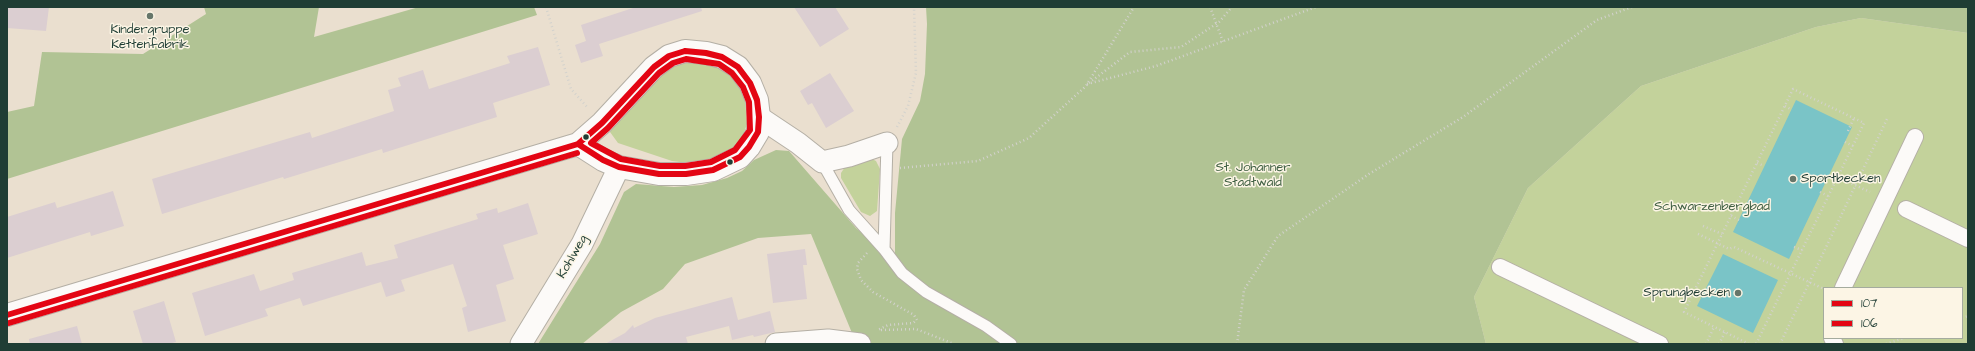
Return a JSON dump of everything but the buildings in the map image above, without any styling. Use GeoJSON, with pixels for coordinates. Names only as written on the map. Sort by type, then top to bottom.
{"type":"FeatureCollection","features":[{"type":"Feature","properties":{"kind":"street"},"geometry":{"type":"LineString","coordinates":[[7,316],[578,144],[602,123],[654,68],[669,56],[685,51],[706,52],[722,57],[738,67],[750,83],[756,100],[759,117],[758,132],[749,148],[740,158],[713,170],[686,174],[658,174],[619,167],[603,160],[578,144]]}},
{"type":"Feature","properties":{"kind":"street"},"geometry":{"type":"LineString","coordinates":[[759,117],[798,143],[822,162],[849,156],[887,142]]}},
{"type":"Feature","properties":{"kind":"street"},"geometry":{"type":"LineString","coordinates":[[1843,287],[1915,137]]}},
{"type":"Feature","properties":{"kind":"street","name":"Kohlweg"},"geometry":{"type":"LineString","coordinates":[[521,344],[582,244],[619,167]]}},
{"type":"Feature","properties":{"kind":"street"},"geometry":{"type":"LineString","coordinates":[[1906,209],[1968,239]]}},
{"type":"Feature","properties":{"kind":"street"},"geometry":{"type":"LineString","coordinates":[[1500,267],[1660,344]]}},
{"type":"Feature","properties":{"kind":"street"},"geometry":{"type":"LineString","coordinates":[[776,344],[828,340],[858,344]]}},
{"type":"Feature","properties":{"kind":"lane"},"geometry":{"type":"LineString","coordinates":[[881,246],[888,170],[887,142]]}},
{"type":"Feature","properties":{"kind":"lane"},"geometry":{"type":"LineString","coordinates":[[822,162],[849,210],[881,246],[902,273],[926,292],[986,326],[1011,344]]}},
{"type":"Feature","properties":{"kind":"path"},"geometry":{"type":"LineString","coordinates":[[546,7],[571,89],[578,99]]}},
{"type":"Feature","properties":{"kind":"path"},"geometry":{"type":"LineString","coordinates":[[887,142],[908,106],[916,73],[914,7]]}},
{"type":"Feature","properties":{"kind":"path"},"geometry":{"type":"LineString","coordinates":[[1087,84],[1134,7]]}},
{"type":"Feature","properties":{"kind":"path"},"geometry":{"type":"LineString","coordinates":[[1210,7],[1223,42]]}},
{"type":"Feature","properties":{"kind":"path"},"geometry":{"type":"LineString","coordinates":[[888,170],[978,161],[1028,138],[1087,84],[1130,52],[1181,47],[1216,23],[1232,7]]}},
{"type":"Feature","properties":{"kind":"path"},"geometry":{"type":"LineString","coordinates":[[1087,84],[1156,66],[1316,7]]}},
{"type":"Feature","properties":{"kind":"path"},"geometry":{"type":"LineString","coordinates":[[1237,344],[1244,290],[1278,236],[1369,174],[1464,117],[1598,20],[1632,7]]}},
{"type":"Feature","properties":{"kind":"path"},"geometry":{"type":"LineString","coordinates":[[1749,344],[1684,312],[1793,89],[1864,123],[1756,344]]}},
{"type":"Feature","properties":{"kind":"path"},"geometry":{"type":"LineString","coordinates":[[1784,106],[1792,110]]}},
{"type":"Feature","properties":{"kind":"path"},"geometry":{"type":"LineString","coordinates":[[1848,131],[1854,118]]}},
{"type":"Feature","properties":{"kind":"path"},"geometry":{"type":"LineString","coordinates":[[1780,344],[1857,186],[1887,119]]}},
{"type":"Feature","properties":{"kind":"path"},"geometry":{"type":"LineString","coordinates":[[1844,142],[1853,146]]}},
{"type":"Feature","properties":{"kind":"path"},"geometry":{"type":"LineString","coordinates":[[1757,163],[1764,166]]}},
{"type":"Feature","properties":{"kind":"path"},"geometry":{"type":"LineString","coordinates":[[1837,177],[1857,186]]}},
{"type":"Feature","properties":{"kind":"path"},"geometry":{"type":"LineString","coordinates":[[1820,192],[1828,196]]}},
{"type":"Feature","properties":{"kind":"path"},"geometry":{"type":"LineString","coordinates":[[1731,216],[1739,220]]}},
{"type":"Feature","properties":{"kind":"path"},"geometry":{"type":"LineString","coordinates":[[1703,226],[1722,234]]}},
{"type":"Feature","properties":{"kind":"path"},"geometry":{"type":"LineString","coordinates":[[1698,234],[1729,249],[1734,247],[1823,289]]}},
{"type":"Feature","properties":{"kind":"path"},"geometry":{"type":"LineString","coordinates":[[858,344],[888,325],[913,323],[917,320],[914,315],[872,292],[861,280],[856,269],[858,263],[866,254],[881,246]]}},
{"type":"Feature","properties":{"kind":"path"},"geometry":{"type":"LineString","coordinates":[[1794,247],[1802,250]]}},
{"type":"Feature","properties":{"kind":"path"},"geometry":{"type":"LineString","coordinates":[[1706,344],[1714,327]]}},
{"type":"Feature","properties":{"kind":"path"},"geometry":{"type":"LineString","coordinates":[[878,330],[888,328],[916,329],[954,344]]}},
{"type":"Feature","properties":{"kind":"path"},"geometry":{"type":"LineString","coordinates":[[1719,344],[1725,332]]}},
{"type":"Feature","properties":{"kind":"path"},"geometry":{"type":"LineString","coordinates":[[1886,344],[1901,339]]}},
{"type":"Feature","properties":{"kind":"green space"},"geometry":{"type":"Polygon","coordinates":[[[204,7],[319,7],[314,37],[419,7],[534,7],[537,15],[7,179],[7,112],[34,106],[42,52],[143,54],[206,14],[204,7]]]}},
{"type":"Feature","properties":{"kind":"green space","name":"St. Johanner Stadtwald"},"geometry":{"type":"Polygon","coordinates":[[[926,7],[1968,7],[1968,33],[1861,18],[1816,27],[1641,86],[1528,188],[1474,297],[1486,344],[839,344],[852,333],[811,234],[758,238],[685,264],[663,289],[621,312],[582,344],[538,344],[600,244],[624,192],[636,184],[674,187],[702,185],[727,178],[742,171],[754,160],[776,150],[789,151],[856,228],[895,260],[895,213],[902,139],[920,101],[925,74],[927,24],[926,7]]]}},
{"type":"Feature","properties":{"kind":"green space","name":"Schwarzenbergbad"},"geometry":{"type":"Polygon","coordinates":[[[1861,18],[1968,33],[1968,344],[1486,344],[1474,297],[1528,188],[1641,86],[1816,27],[1861,18]]]}},
{"type":"Feature","properties":{"kind":"green space"},"geometry":{"type":"Polygon","coordinates":[[[692,60],[712,63],[728,73],[738,83],[745,99],[747,124],[741,141],[731,153],[717,160],[688,163],[672,161],[618,143],[610,132],[614,122],[665,70],[677,63],[692,60]]]}},
{"type":"Feature","properties":{"kind":"green space"},"geometry":{"type":"Polygon","coordinates":[[[870,158],[876,161],[880,169],[877,211],[870,216],[861,212],[841,178],[841,173],[845,167],[870,158]]]}},
{"type":"Feature","properties":{"kind":"water","name":"Sportbecken"},"geometry":{"type":"Polygon","coordinates":[[[1796,100],[1852,127],[1789,259],[1733,232],[1796,100]]]}},
{"type":"Feature","properties":{"kind":"water","name":"Sprungbecken"},"geometry":{"type":"Polygon","coordinates":[[[1723,254],[1778,280],[1753,333],[1697,306],[1723,254]]]}},
{"type":"Feature","properties":{"kind":"transit line","name":"107"},"geometry":{"type":"LineString","coordinates":[[685,51],[706,53],[722,57],[738,67],[750,83],[757,100],[759,117],[758,132],[749,147],[740,157],[713,170],[686,174],[659,174],[619,167],[603,160],[578,144],[602,123],[654,67],[669,56],[685,51]]}},
{"type":"Feature","properties":{"kind":"transit line","name":"106"},"geometry":{"type":"LineString","coordinates":[[686,59],[719,64],[732,73],[743,87],[749,102],[750,130],[735,150],[711,162],[685,166],[660,166],[621,159],[591,143],[608,128],[659,73],[673,63],[686,59]]}},
{"type":"Feature","properties":{"kind":"transit line","name":"107"},"geometry":{"type":"LineString","coordinates":[[7,315],[578,144]]}},
{"type":"Feature","properties":{"kind":"transit line","name":"106"},"geometry":{"type":"LineString","coordinates":[[9,323],[577,153]]}},
{"type":"Feature","properties":{"kind":"place","name":"Kindergruppe Kettenfabrik"},"geometry":{"type":"Point","coordinates":[150,16]}},
{"type":"Feature","properties":{"kind":"place","name":"Sportbecken"},"geometry":{"type":"Point","coordinates":[1793,179]}},
{"type":"Feature","properties":{"kind":"place","name":"Sprungbecken"},"geometry":{"type":"Point","coordinates":[1738,293]}}]}
